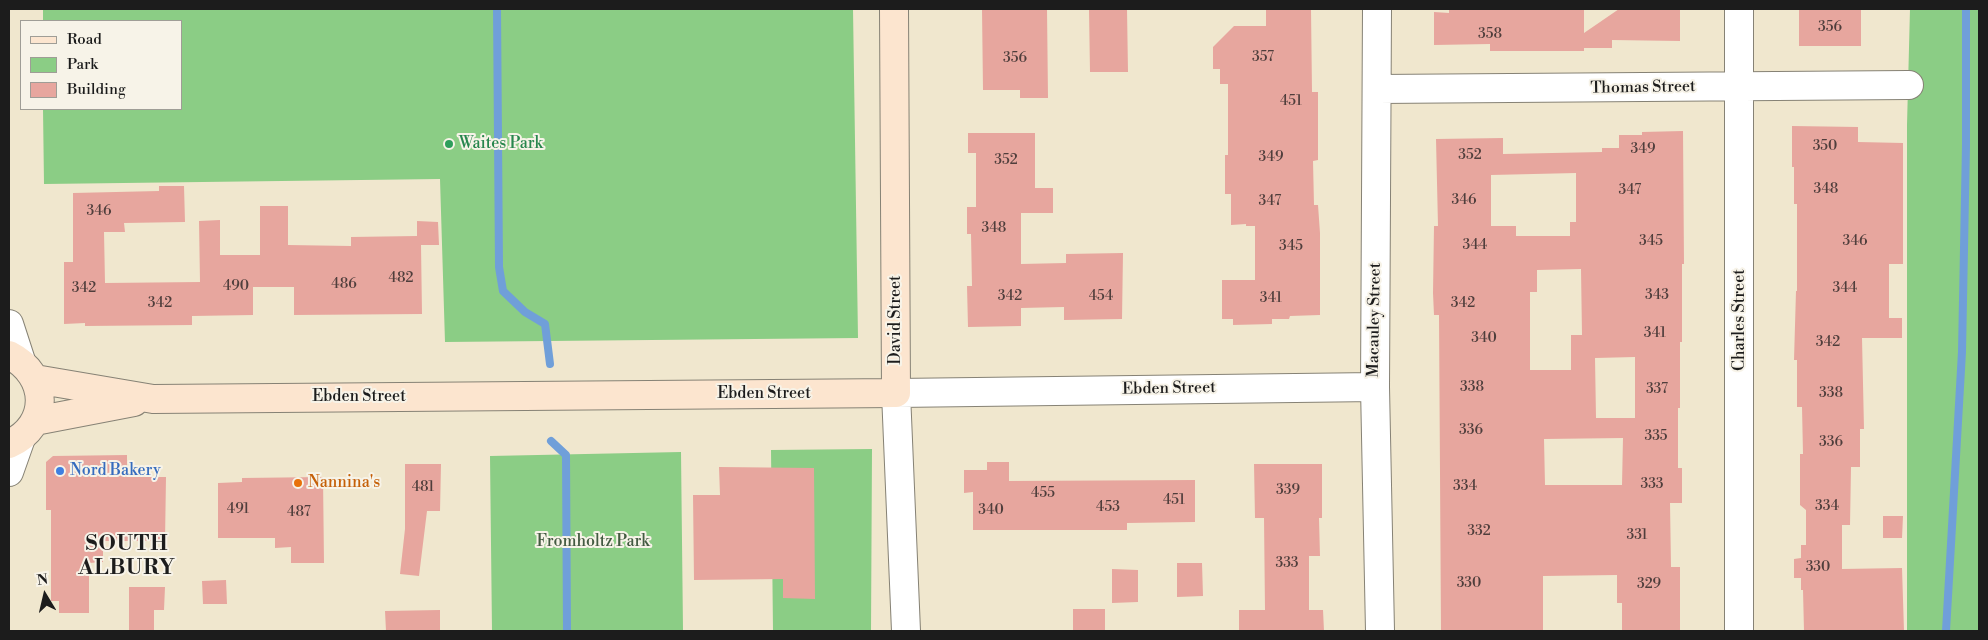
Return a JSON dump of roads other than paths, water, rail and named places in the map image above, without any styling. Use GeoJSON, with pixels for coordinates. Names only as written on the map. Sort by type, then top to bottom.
{"type":"FeatureCollection","features":[{"type":"Feature","properties":{"kind":"street","name":"David Street"},"geometry":{"type":"LineString","coordinates":[[894,9],[896,393],[906,631]]}},
{"type":"Feature","properties":{"kind":"street","name":"Macauley Street"},"geometry":{"type":"LineString","coordinates":[[1377,9],[1375,387],[1380,631]]}},
{"type":"Feature","properties":{"kind":"street","name":"Charles Street"},"geometry":{"type":"LineString","coordinates":[[1739,9],[1739,631]]}},
{"type":"Feature","properties":{"kind":"street","name":"Thomas Street"},"geometry":{"type":"LineString","coordinates":[[1378,89],[1909,84]]}},
{"type":"Feature","properties":{"kind":"street"},"geometry":{"type":"LineString","coordinates":[[9,324],[22,365],[40,400],[21,435],[9,472]]}},
{"type":"Feature","properties":{"kind":"street","name":"Ebden Street"},"geometry":{"type":"LineString","coordinates":[[22,365],[153,399]]}},
{"type":"Feature","properties":{"kind":"street","name":"Ebden Street"},"geometry":{"type":"LineString","coordinates":[[21,435],[153,399],[1375,387]]}},
{"type":"Feature","properties":{"kind":"waterway"},"geometry":{"type":"LineString","coordinates":[[497,9],[499,267],[503,291],[525,312],[545,324],[550,364]]}},
{"type":"Feature","properties":{"kind":"waterway"},"geometry":{"type":"LineString","coordinates":[[1946,631],[1962,352],[1966,145],[1966,9]]}},
{"type":"Feature","properties":{"kind":"waterway"},"geometry":{"type":"LineString","coordinates":[[551,441],[566,455],[567,631]]}},
{"type":"Feature","properties":{"kind":"place","name":"Waites Park"},"geometry":{"type":"Point","coordinates":[449,144]}},
{"type":"Feature","properties":{"kind":"place","name":"Nord Bakery"},"geometry":{"type":"Point","coordinates":[60,471]}},
{"type":"Feature","properties":{"kind":"place","name":"Nannina's"},"geometry":{"type":"Point","coordinates":[298,483]}},
{"type":"Feature","properties":{"kind":"district","name":"SOUTH ALBURY"},"geometry":{"type":"Point","coordinates":[127,557]}},
{"type":"Feature","properties":{"kind":"park label","name":"Fromholtz Park"},"geometry":{"type":"Point","coordinates":[593,542]}}]}
